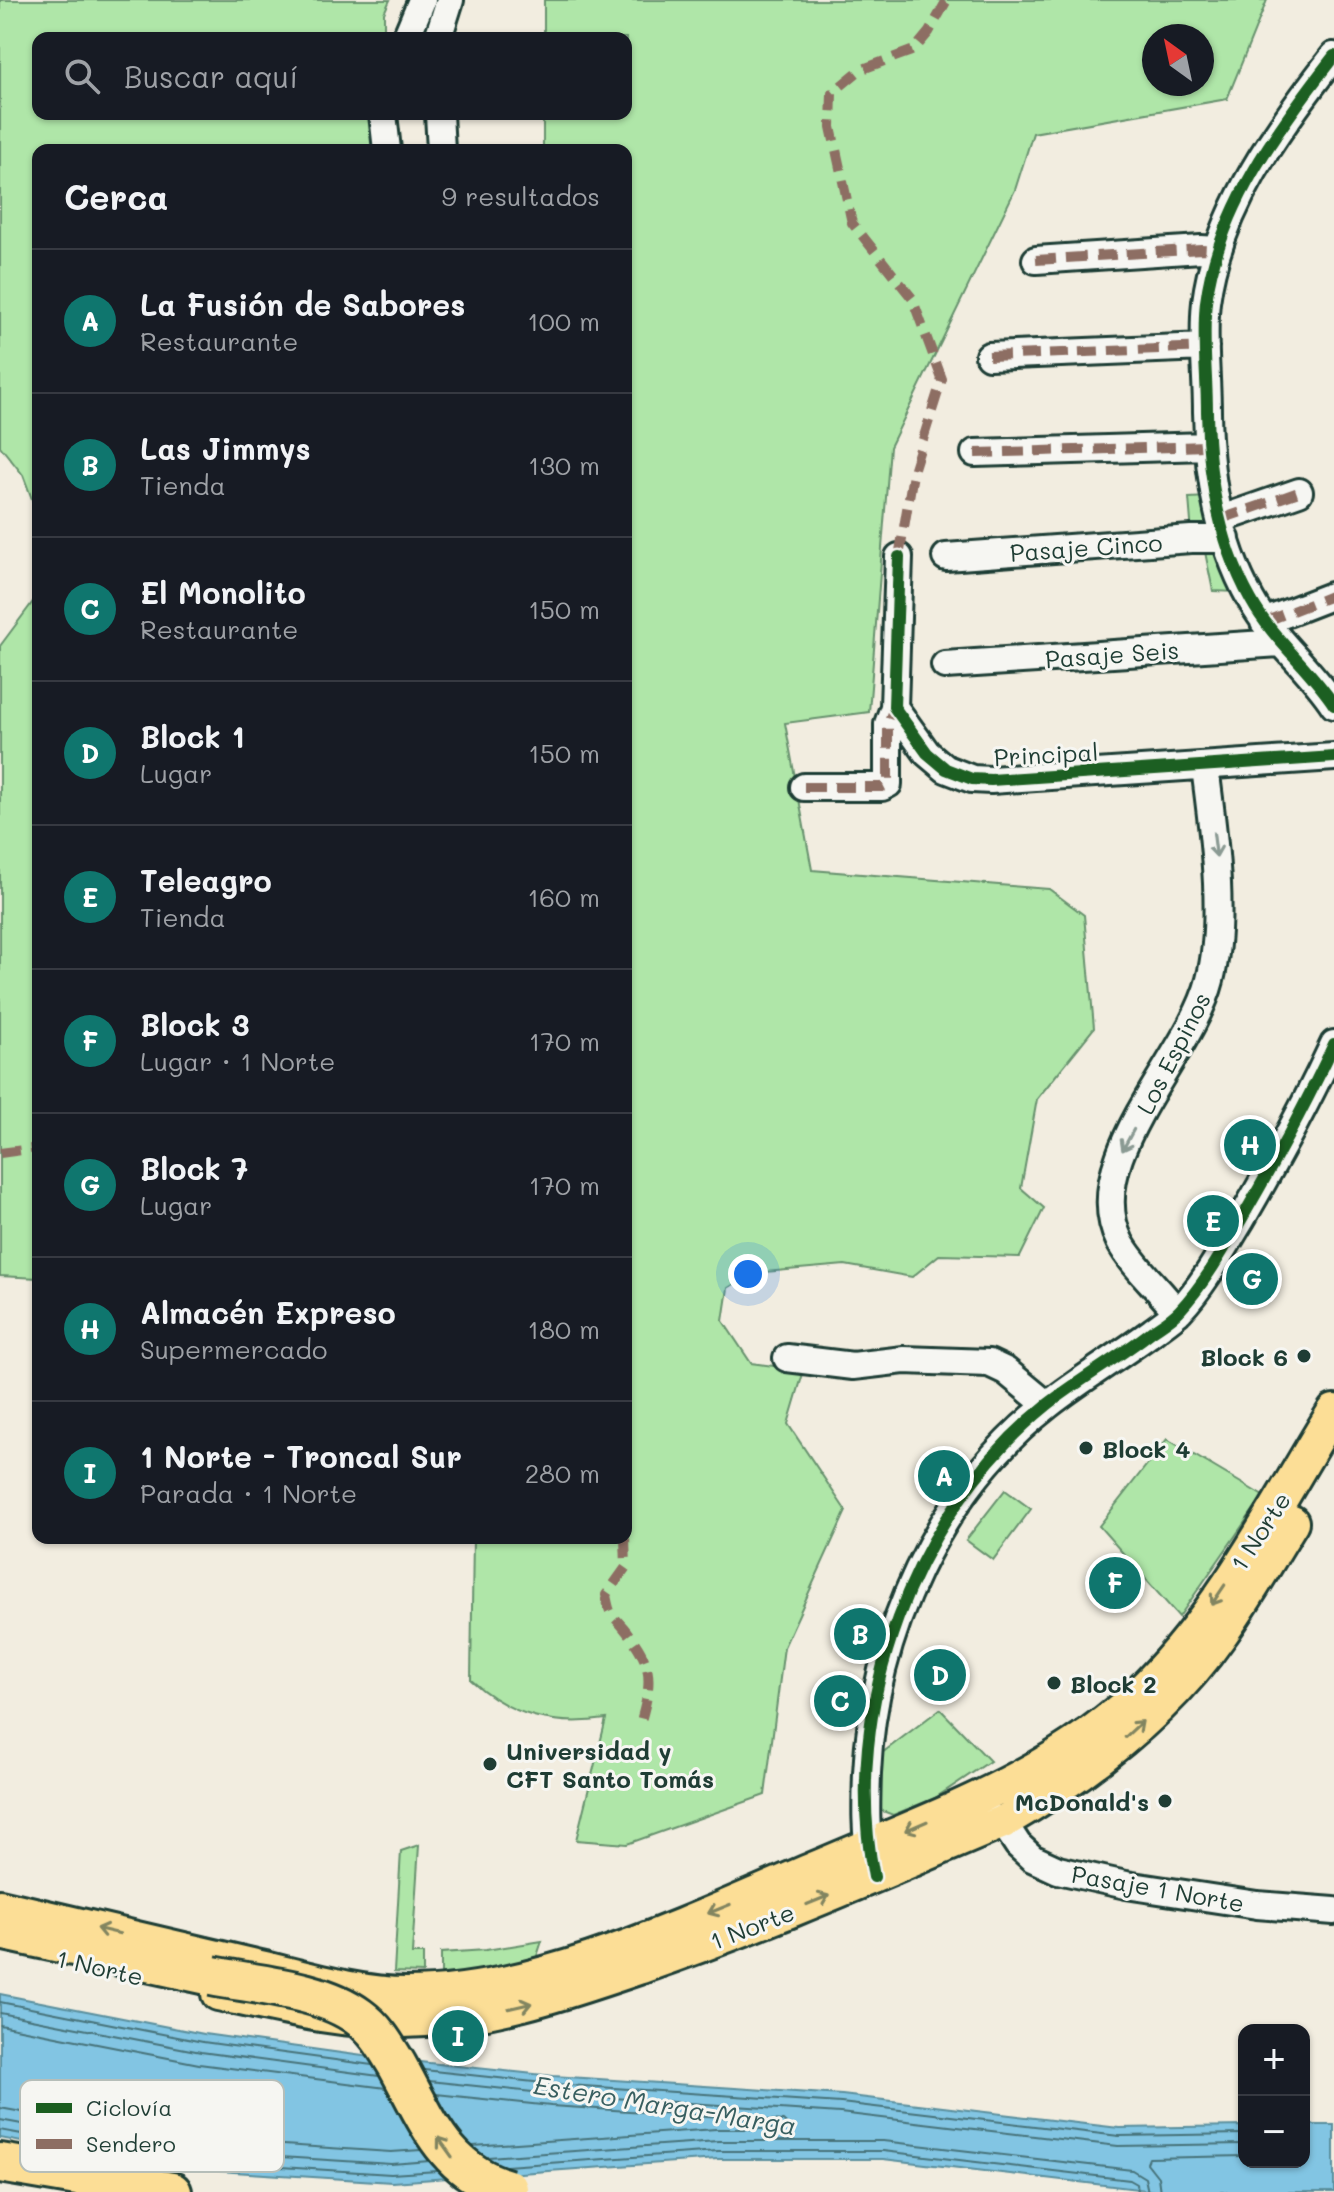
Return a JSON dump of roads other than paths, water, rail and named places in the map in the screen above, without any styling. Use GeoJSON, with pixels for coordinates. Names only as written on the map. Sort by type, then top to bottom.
{"type":"FeatureCollection","features":[{"type":"Feature","properties":{"kind":"highway"},"geometry":{"type":"LineString","coordinates":[[0,1930],[322,1999],[361,2018],[382,2038],[437,2138],[453,2159],[479,2178],[520,2191]]}},
{"type":"Feature","properties":{"kind":"highway"},"geometry":{"type":"LineString","coordinates":[[0,2163],[20,2166]]}},
{"type":"Feature","properties":{"kind":"highway"},"geometry":{"type":"LineString","coordinates":[[53,2172],[172,2192]]}},
{"type":"Feature","properties":{"kind":"main road","name":"1 Norte"},"geometry":{"type":"LineString","coordinates":[[0,1906],[364,1989],[404,1994],[506,1983],[573,1965],[730,1904],[964,1805],[1007,1786],[1070,1749],[1149,1683],[1199,1623],[1284,1496],[1334,1411]]}},
{"type":"Feature","properties":{"kind":"main road","name":"1 Norte"},"geometry":{"type":"LineString","coordinates":[[0,1945],[286,2009],[360,2020],[402,2021],[460,2017],[549,1999],[685,1952],[1003,1822],[1068,1783],[1098,1760],[1127,1737],[1191,1673],[1219,1638],[1334,1454]]}},
{"type":"Feature","properties":{"kind":"street"},"geometry":{"type":"LineString","coordinates":[[409,32],[422,0]]}},
{"type":"Feature","properties":{"kind":"street"},"geometry":{"type":"LineString","coordinates":[[440,32],[450,0]]}},
{"type":"Feature","properties":{"kind":"street"},"geometry":{"type":"LineString","coordinates":[[1334,56],[1280,126],[1226,229],[1206,302],[1205,347],[1207,446],[1211,481],[1239,576],[1264,622],[1334,705]]}},
{"type":"Feature","properties":{"kind":"street"},"geometry":{"type":"LineString","coordinates":[[384,120],[386,144]]}},
{"type":"Feature","properties":{"kind":"street"},"geometry":{"type":"LineString","coordinates":[[439,120],[441,144]]}},
{"type":"Feature","properties":{"kind":"street"},"geometry":{"type":"LineString","coordinates":[[1036,260],[1218,250]]}},
{"type":"Feature","properties":{"kind":"street"},"geometry":{"type":"LineString","coordinates":[[989,356],[1205,347]]}},
{"type":"Feature","properties":{"kind":"street"},"geometry":{"type":"LineString","coordinates":[[975,453],[1207,446]]}},
{"type":"Feature","properties":{"kind":"street","name":"Pasaje Cinco"},"geometry":{"type":"LineString","coordinates":[[946,557],[1191,539],[1224,529],[1299,492]]}},
{"type":"Feature","properties":{"kind":"street"},"geometry":{"type":"LineString","coordinates":[[804,787],[882,787],[888,784],[888,724],[894,707],[899,557]]}},
{"type":"Feature","properties":{"kind":"street"},"geometry":{"type":"LineString","coordinates":[[1264,622],[1331,596]]}},
{"type":"Feature","properties":{"kind":"street","name":"Pasaje Seis"},"geometry":{"type":"LineString","coordinates":[[945,665],[1280,643]]}},
{"type":"Feature","properties":{"kind":"street","name":"Principal"},"geometry":{"type":"LineString","coordinates":[[894,707],[927,753],[946,769],[972,779],[1334,757]]}},
{"type":"Feature","properties":{"kind":"street","name":"Los Espinos"},"geometry":{"type":"LineString","coordinates":[[1177,1313],[1121,1244],[1112,1218],[1110,1189],[1118,1160],[1196,1016],[1210,982],[1216,947],[1216,858],[1205,767]]}},
{"type":"Feature","properties":{"kind":"street"},"geometry":{"type":"LineString","coordinates":[[874,1877],[865,1820],[868,1741],[879,1674],[895,1621],[919,1569],[959,1503],[1000,1451],[1047,1405],[1177,1313],[1203,1284],[1293,1127],[1334,1044]]}},
{"type":"Feature","properties":{"kind":"street"},"geometry":{"type":"LineString","coordinates":[[787,1358],[853,1366],[904,1360],[989,1363],[1006,1371],[1047,1405]]}},
{"type":"Feature","properties":{"kind":"street"},"geometry":{"type":"LineString","coordinates":[[1003,1822],[1016,1798],[1070,1749]]}},
{"type":"Feature","properties":{"kind":"street","name":"Pasaje 1 Norte"},"geometry":{"type":"LineString","coordinates":[[964,1805],[1003,1822],[1018,1845],[1032,1858],[1058,1870],[1126,1885],[1242,1903],[1334,1911]]}},
{"type":"Feature","properties":{"kind":"water","name":"Estero Marga-Marga"},"geometry":{"type":"Polygon","coordinates":[[[0,1994],[204,2034],[363,2056],[553,2076],[842,2095],[1119,2128],[1238,2126],[1238,2168],[1310,2168],[1310,2125],[1334,2125],[1334,2192],[1163,2192],[883,2159],[718,2159],[392,2182],[234,2172],[284,2172],[284,2080],[20,2080],[20,2142],[0,2138],[0,1994]]]}},
{"type":"Feature","properties":{"kind":"place","name":"Almacén Expreso"},"geometry":{"type":"Point","coordinates":[1250,1145]}},
{"type":"Feature","properties":{"kind":"place","name":"Teleagro"},"geometry":{"type":"Point","coordinates":[1213,1221]}},
{"type":"Feature","properties":{"kind":"place","name":"Block 7"},"geometry":{"type":"Point","coordinates":[1252,1279]}},
{"type":"Feature","properties":{"kind":"place","name":"Block 6"},"geometry":{"type":"Point","coordinates":[1304,1356]}},
{"type":"Feature","properties":{"kind":"place","name":"Block 4"},"geometry":{"type":"Point","coordinates":[1086,1448]}},
{"type":"Feature","properties":{"kind":"place","name":"La Fusión de Sabores"},"geometry":{"type":"Point","coordinates":[944,1476]}},
{"type":"Feature","properties":{"kind":"place","name":"Block 3"},"geometry":{"type":"Point","coordinates":[1115,1583]}},
{"type":"Feature","properties":{"kind":"place","name":"Las Jimmys"},"geometry":{"type":"Point","coordinates":[860,1634]}},
{"type":"Feature","properties":{"kind":"place","name":"Block 1"},"geometry":{"type":"Point","coordinates":[940,1675]}},
{"type":"Feature","properties":{"kind":"place","name":"Block 2"},"geometry":{"type":"Point","coordinates":[1054,1683]}},
{"type":"Feature","properties":{"kind":"place","name":"El Monolito"},"geometry":{"type":"Point","coordinates":[840,1701]}},
{"type":"Feature","properties":{"kind":"place","name":"Universidad y CFT Santo Tomás"},"geometry":{"type":"Point","coordinates":[490,1764]}},
{"type":"Feature","properties":{"kind":"place","name":"McDonald's"},"geometry":{"type":"Point","coordinates":[1165,1801]}},
{"type":"Feature","properties":{"kind":"place","name":"1 Norte - Troncal Sur"},"geometry":{"type":"Point","coordinates":[458,2036]}}]}
